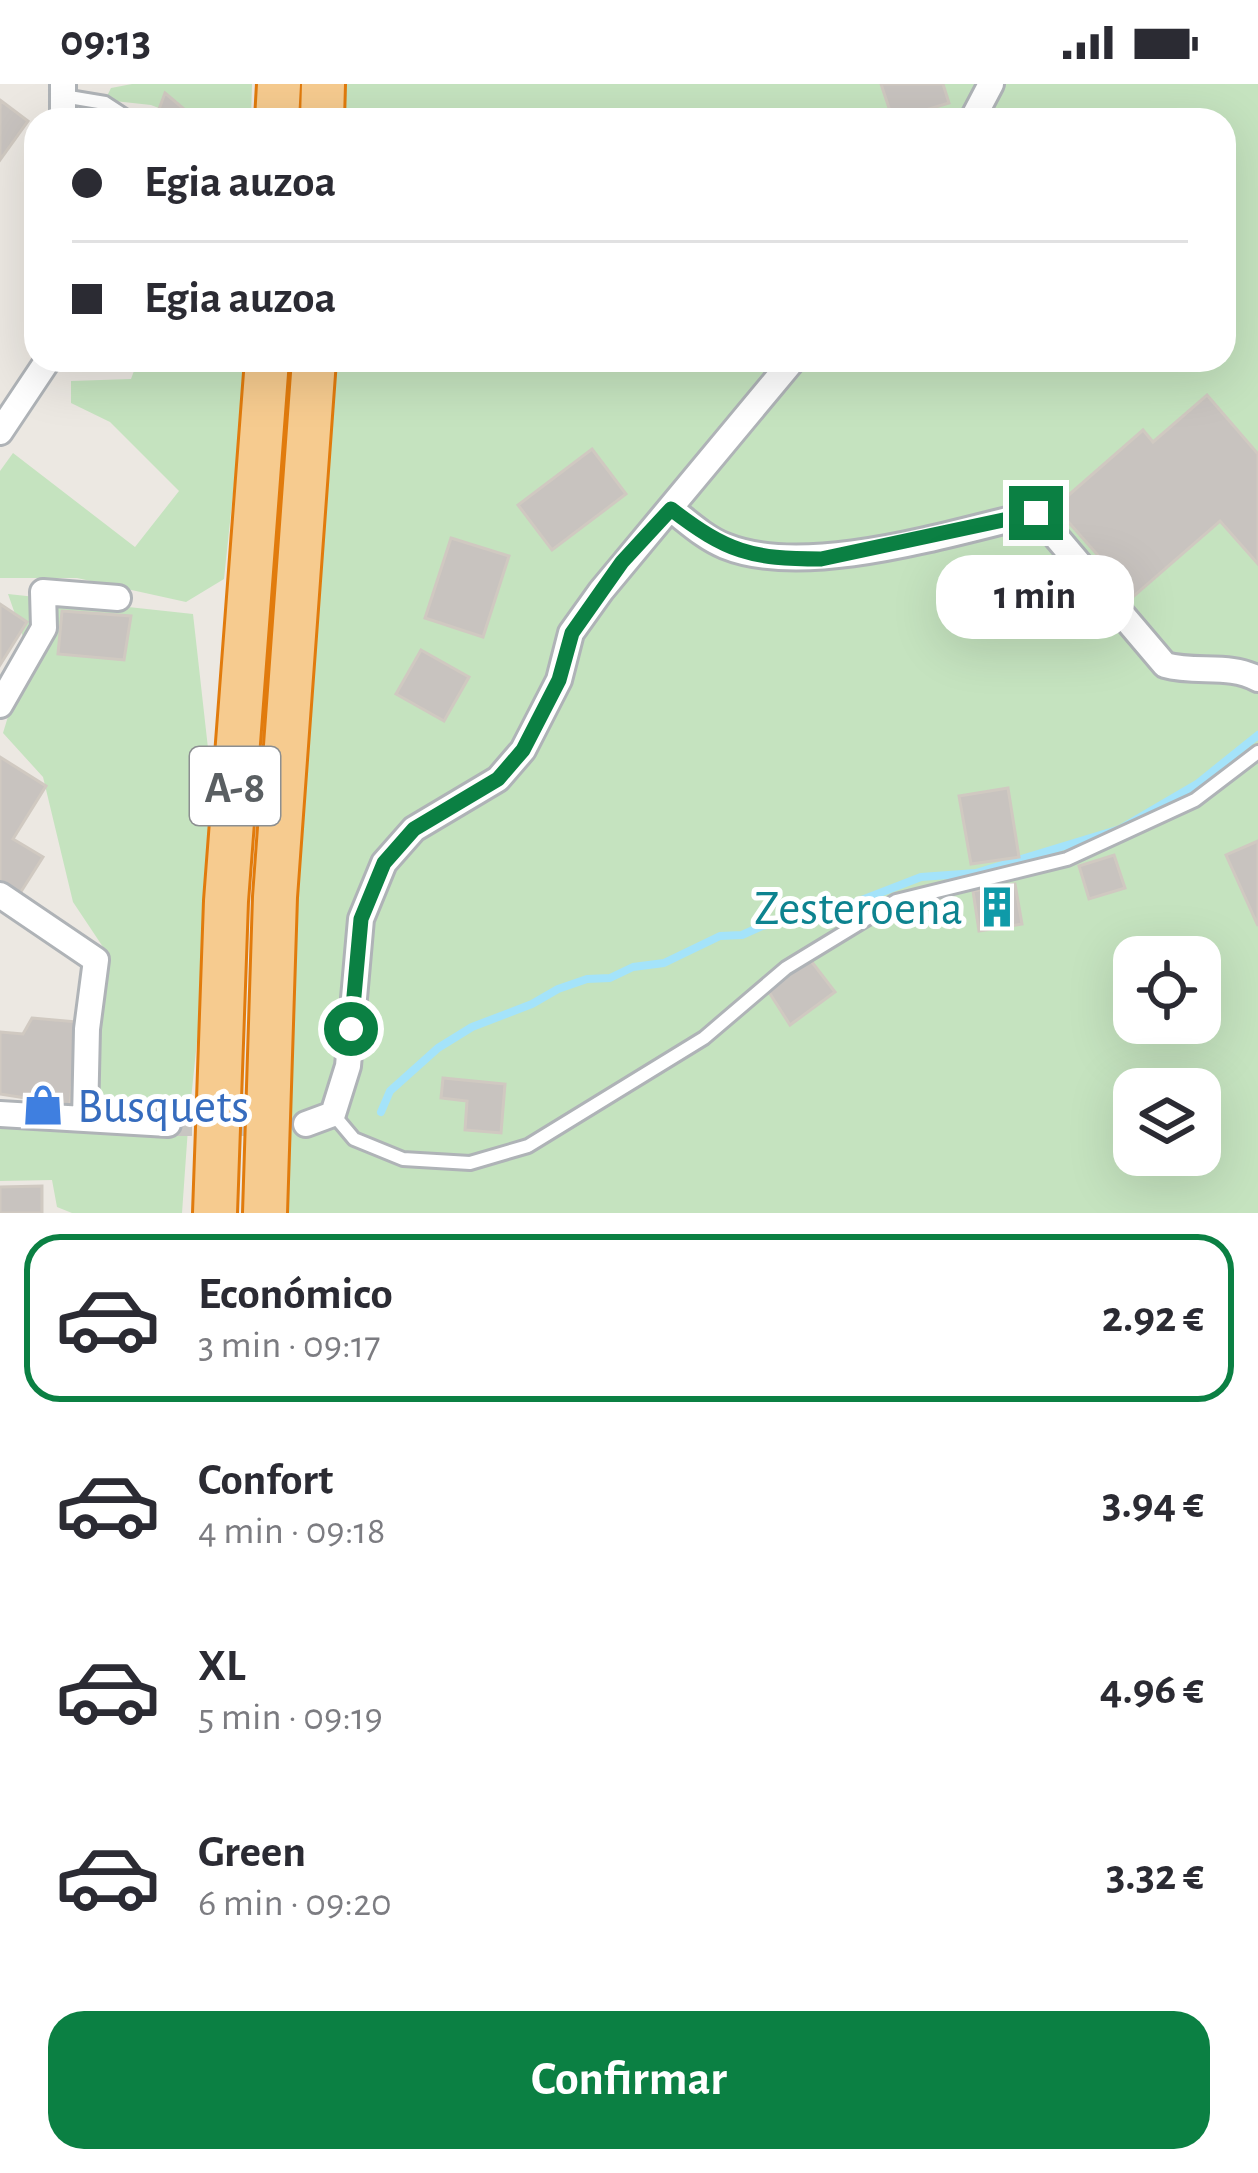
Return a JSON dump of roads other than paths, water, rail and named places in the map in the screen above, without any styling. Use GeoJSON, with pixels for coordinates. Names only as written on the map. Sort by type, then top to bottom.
{"type":"FeatureCollection","features":[{"type":"Feature","properties":{"kind":"highway","name":"A-8"},"geometry":{"type":"LineString","coordinates":[[215,1213],[226,901],[266,372]]}},
{"type":"Feature","properties":{"kind":"highway","name":"A-8"},"geometry":{"type":"LineString","coordinates":[[266,1213],[275,897],[313,372]]}},
{"type":"Feature","properties":{"kind":"street"},"geometry":{"type":"LineString","coordinates":[[0,432],[40,372]]}},
{"type":"Feature","properties":{"kind":"street"},"geometry":{"type":"LineString","coordinates":[[306,1124],[334,1114],[348,1066],[361,919],[384,863],[414,829],[498,779],[523,750],[559,680],[572,633],[622,562],[783,372]]}},
{"type":"Feature","properties":{"kind":"street"},"geometry":{"type":"LineString","coordinates":[[671,509],[712,541],[770,559],[821,559],[1036,513],[1166,665],[1186,671],[1242,670],[1258,679]]}},
{"type":"Feature","properties":{"kind":"street"},"geometry":{"type":"LineString","coordinates":[[0,705],[44,628],[43,592],[118,598]]}},
{"type":"Feature","properties":{"kind":"street"},"geometry":{"type":"LineString","coordinates":[[0,895],[97,960],[87,1029],[85,1119]]}},
{"type":"Feature","properties":{"kind":"street"},"geometry":{"type":"LineString","coordinates":[[0,1114],[169,1124]]}},
{"type":"Feature","properties":{"kind":"lane"},"geometry":{"type":"LineString","coordinates":[[63,100],[105,103],[113,108]]}},
{"type":"Feature","properties":{"kind":"lane"},"geometry":{"type":"LineString","coordinates":[[334,1114],[354,1139],[403,1159],[470,1163],[528,1145],[704,1038],[786,968],[896,901],[1066,859],[1195,800],[1258,752]]}},
{"type":"Feature","properties":{"kind":"waterway"},"geometry":{"type":"LineString","coordinates":[[381,1112],[390,1091],[438,1048],[472,1027],[558,989],[664,963],[720,936],[742,935],[762,926],[828,913],[921,877],[976,873],[1120,829],[1197,784],[1258,735]]}},
{"type":"Feature","properties":{"kind":"tunnel"},"geometry":{"type":"LineString","coordinates":[[168,1124],[280,1124]]}},
{"type":"Feature","properties":{"kind":"place","name":"Zesteroena"},"geometry":{"type":"Point","coordinates":[997,907]}},
{"type":"Feature","properties":{"kind":"place","name":"Busquets"},"geometry":{"type":"Point","coordinates":[43,1105]}}]}
